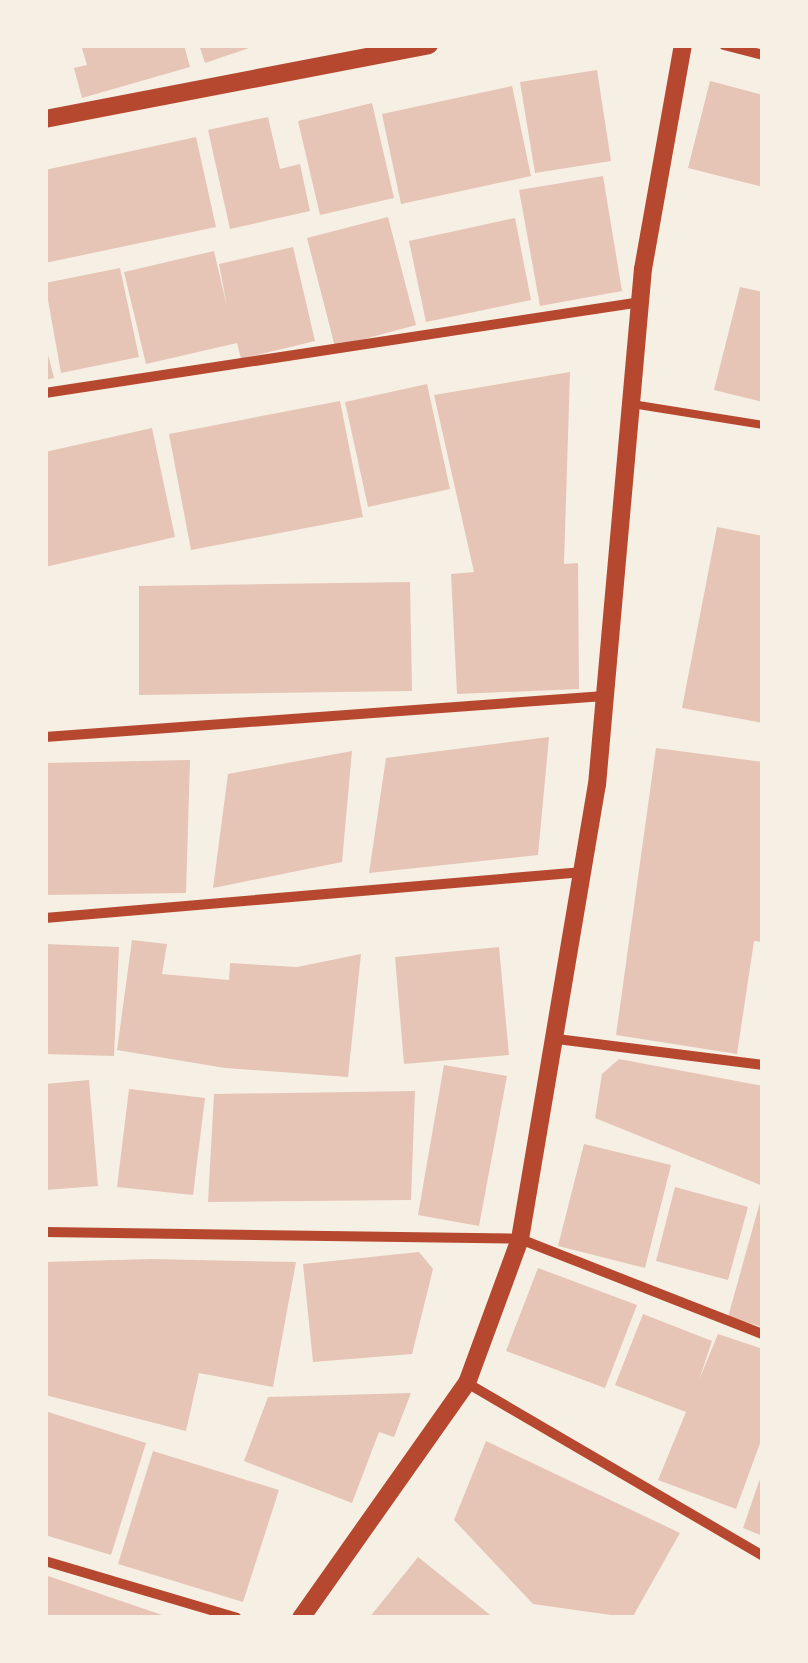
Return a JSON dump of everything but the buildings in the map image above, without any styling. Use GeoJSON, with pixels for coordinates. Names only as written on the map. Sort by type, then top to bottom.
{"type":"FeatureCollection","features":[{"type":"Feature","properties":{"kind":"street"},"geometry":{"type":"LineString","coordinates":[[45,119],[429,45]]}},
{"type":"Feature","properties":{"kind":"street"},"geometry":{"type":"LineString","coordinates":[[300,1618],[467,1383],[520,1239],[584,872],[605,696],[641,302],[683,45]]}},
{"type":"Feature","properties":{"kind":"street"},"geometry":{"type":"LineString","coordinates":[[724,45],[763,55]]}},
{"type":"Feature","properties":{"kind":"street"},"geometry":{"type":"LineString","coordinates":[[45,392],[641,302]]}},
{"type":"Feature","properties":{"kind":"street"},"geometry":{"type":"LineString","coordinates":[[45,737],[605,696]]}},
{"type":"Feature","properties":{"kind":"street"},"geometry":{"type":"LineString","coordinates":[[45,918],[584,872]]}},
{"type":"Feature","properties":{"kind":"street"},"geometry":{"type":"LineString","coordinates":[[557,1039],[763,1066]]}},
{"type":"Feature","properties":{"kind":"street"},"geometry":{"type":"LineString","coordinates":[[45,1232],[520,1239],[763,1334]]}},
{"type":"Feature","properties":{"kind":"street"},"geometry":{"type":"LineString","coordinates":[[467,1383],[763,1556]]}},
{"type":"Feature","properties":{"kind":"street"},"geometry":{"type":"LineString","coordinates":[[45,1561],[237,1618]]}},
{"type":"Feature","properties":{"kind":"lane"},"geometry":{"type":"LineString","coordinates":[[632,404],[763,425]]}}]}
